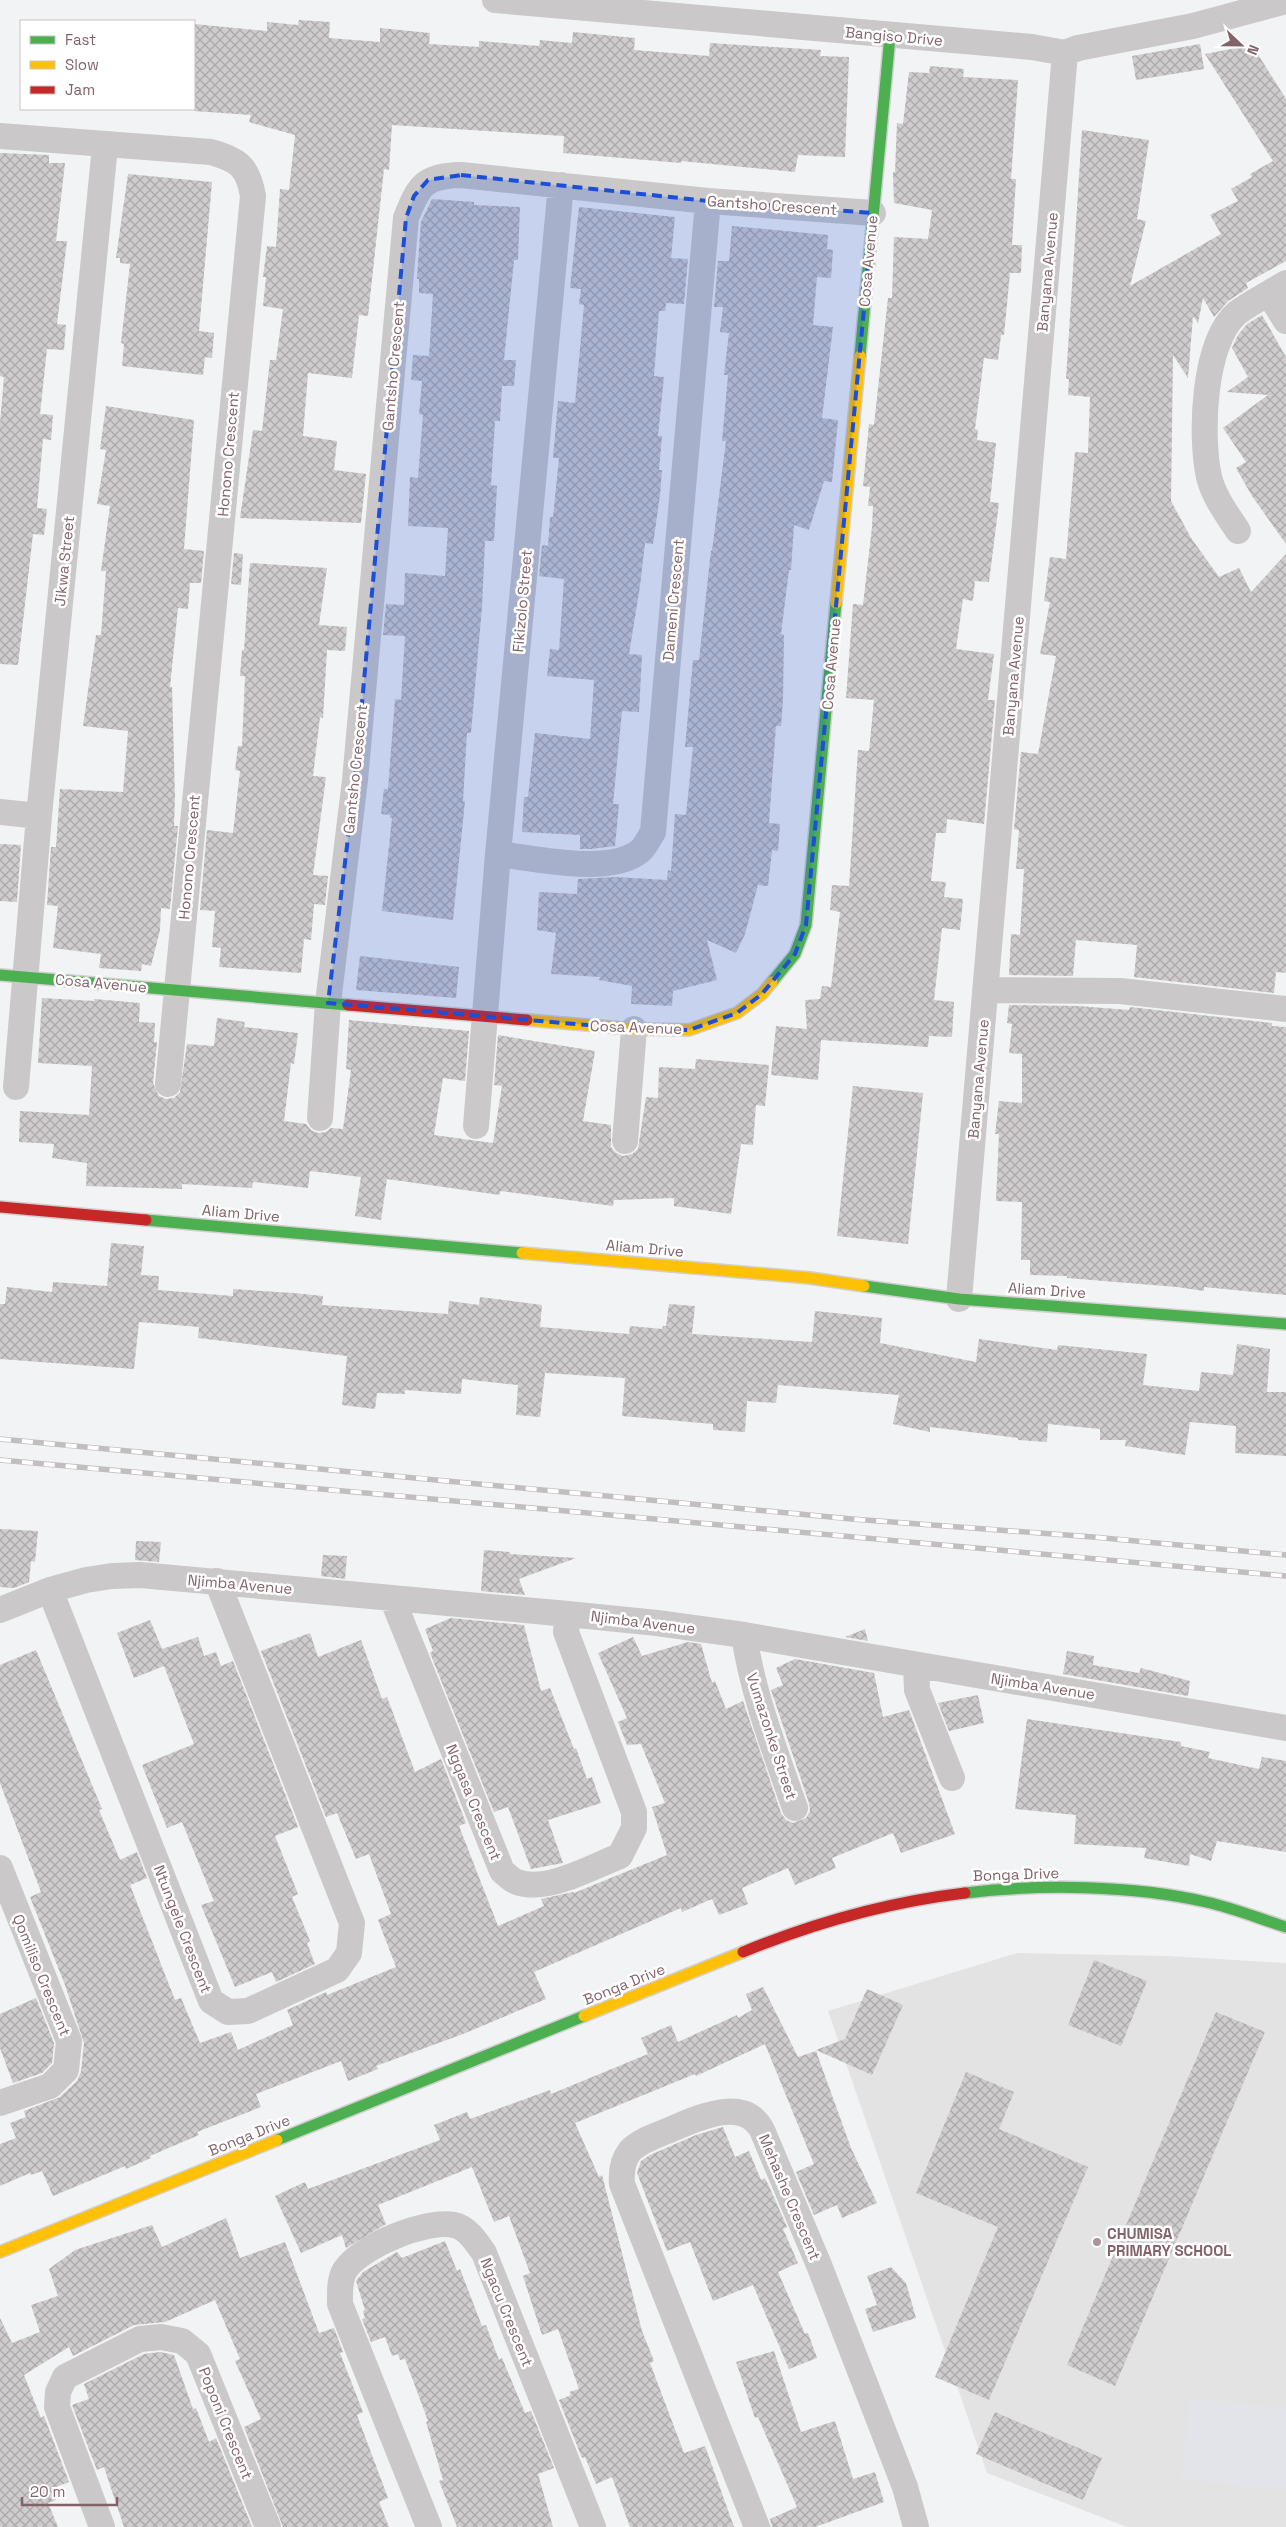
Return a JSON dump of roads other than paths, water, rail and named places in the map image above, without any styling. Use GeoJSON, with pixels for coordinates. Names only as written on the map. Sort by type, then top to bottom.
{"type":"FeatureCollection","features":[{"type":"Feature","properties":{"kind":"street","name":"Bangiso Drive"},"geometry":{"type":"LineString","coordinates":[[495,0],[1032,47],[1065,53],[1078,48],[1208,22],[1286,2]]}},
{"type":"Feature","properties":{"kind":"street","name":"Cosa Avenue"},"geometry":{"type":"LineString","coordinates":[[12,976],[634,1030],[689,1030],[737,1012],[762,994],[795,954],[806,925],[890,36]]}},
{"type":"Feature","properties":{"kind":"street","name":"Banyana Avenue"},"geometry":{"type":"LineString","coordinates":[[959,1298],[1065,53]]}},
{"type":"Feature","properties":{"kind":"street","name":"Honono Crescent"},"geometry":{"type":"LineString","coordinates":[[0,136],[105,146],[211,152],[229,158],[242,166],[250,179],[253,196],[177,989]]}},
{"type":"Feature","properties":{"kind":"street","name":"Jikwa Street"},"geometry":{"type":"LineString","coordinates":[[12,976],[39,816],[105,146]]}},
{"type":"Feature","properties":{"kind":"street","name":"Gantsho Crescent"},"geometry":{"type":"LineString","coordinates":[[328,1003],[355,780],[406,218],[414,196],[428,180],[442,175],[461,174],[708,201],[873,213]]}},
{"type":"Feature","properties":{"kind":"street","name":"Fikizolo Street"},"geometry":{"type":"LineString","coordinates":[[485,1018],[498,854],[561,185]]}},
{"type":"Feature","properties":{"kind":"street","name":"Dameni Crescent"},"geometry":{"type":"LineString","coordinates":[[498,854],[587,863],[621,862],[641,851],[652,832],[708,201]]}},
{"type":"Feature","properties":{"kind":"street"},"geometry":{"type":"LineString","coordinates":[[1238,531],[1220,503],[1209,478],[1205,446],[1208,380],[1213,351],[1222,333],[1237,314],[1277,289],[1286,321]]}},
{"type":"Feature","properties":{"kind":"street"},"geometry":{"type":"LineString","coordinates":[[0,812],[39,816]]}},
{"type":"Feature","properties":{"kind":"street"},"geometry":{"type":"LineString","coordinates":[[12,976],[16,1087]]}},
{"type":"Feature","properties":{"kind":"street"},"geometry":{"type":"LineString","coordinates":[[168,1084],[177,989]]}},
{"type":"Feature","properties":{"kind":"street"},"geometry":{"type":"LineString","coordinates":[[986,990],[1120,991],[1286,1009]]}},
{"type":"Feature","properties":{"kind":"street"},"geometry":{"type":"LineString","coordinates":[[320,1118],[328,1003]]}},
{"type":"Feature","properties":{"kind":"street"},"geometry":{"type":"LineString","coordinates":[[476,1126],[485,1018]]}},
{"type":"Feature","properties":{"kind":"street"},"geometry":{"type":"LineString","coordinates":[[624,1141],[634,1030]]}},
{"type":"Feature","properties":{"kind":"street","name":"Aliam Drive"},"geometry":{"type":"LineString","coordinates":[[0,1207],[810,1278],[959,1298],[1286,1324]]}},
{"type":"Feature","properties":{"kind":"street","name":"Njimba Avenue"},"geometry":{"type":"LineString","coordinates":[[0,1610],[50,1590],[86,1580],[112,1576],[217,1581],[657,1623],[744,1635],[1286,1728]]}},
{"type":"Feature","properties":{"kind":"street","name":"Ntungele Crescent"},"geometry":{"type":"LineString","coordinates":[[50,1590],[211,2001],[228,2012],[248,2011],[337,1970],[349,1953],[352,1923],[217,1581]]}},
{"type":"Feature","properties":{"kind":"street","name":"Ngqasa Crescent"},"geometry":{"type":"LineString","coordinates":[[392,1598],[502,1871],[515,1882],[531,1886],[548,1884],[620,1856],[634,1828],[634,1812],[566,1632],[568,1614]]}},
{"type":"Feature","properties":{"kind":"street","name":"Vumazonke Street"},"geometry":{"type":"LineString","coordinates":[[744,1635],[748,1666],[760,1710],[795,1808]]}},
{"type":"Feature","properties":{"kind":"street"},"geometry":{"type":"LineString","coordinates":[[916,1665],[917,1690],[952,1778]]}},
{"type":"Feature","properties":{"kind":"street","name":"Qomiliso Crescent"},"geometry":{"type":"LineString","coordinates":[[0,1868],[69,2041],[66,2070],[50,2086],[0,2102]]}},
{"type":"Feature","properties":{"kind":"street","name":"Bonga Drive"},"geometry":{"type":"LineString","coordinates":[[0,2252],[779,1937],[877,1906],[949,1893],[990,1888],[1047,1887],[1159,1894],[1207,1902],[1286,1927]]}},
{"type":"Feature","properties":{"kind":"street","name":"Mehashe Crescent"},"geometry":{"type":"LineString","coordinates":[[757,2527],[622,2184],[621,2174],[623,2163],[636,2146],[710,2114],[727,2111],[750,2118],[758,2123],[762,2130],[837,2312],[905,2487],[916,2527]]}},
{"type":"Feature","properties":{"kind":"street","name":"Ngacu Crescent"},"geometry":{"type":"LineString","coordinates":[[429,2527],[340,2304],[340,2286],[345,2270],[370,2248],[434,2224],[456,2225],[473,2237],[484,2253],[593,2527]]}},
{"type":"Feature","properties":{"kind":"street","name":"Poponi Crescent"},"geometry":{"type":"LineString","coordinates":[[102,2527],[57,2407],[58,2392],[65,2377],[76,2370],[140,2339],[161,2337],[182,2341],[198,2354],[268,2527]]}},
{"type":"Feature","properties":{"kind":"railway"},"geometry":{"type":"LineString","coordinates":[[0,1439],[852,1519],[1093,1537],[1286,1555]]}},
{"type":"Feature","properties":{"kind":"railway"},"geometry":{"type":"LineString","coordinates":[[0,1460],[1286,1576]]}},
{"type":"Feature","properties":{"kind":"place","name":"CHUMISA PRIMARY SCHOOL"},"geometry":{"type":"Point","coordinates":[1097,2242]}}]}
